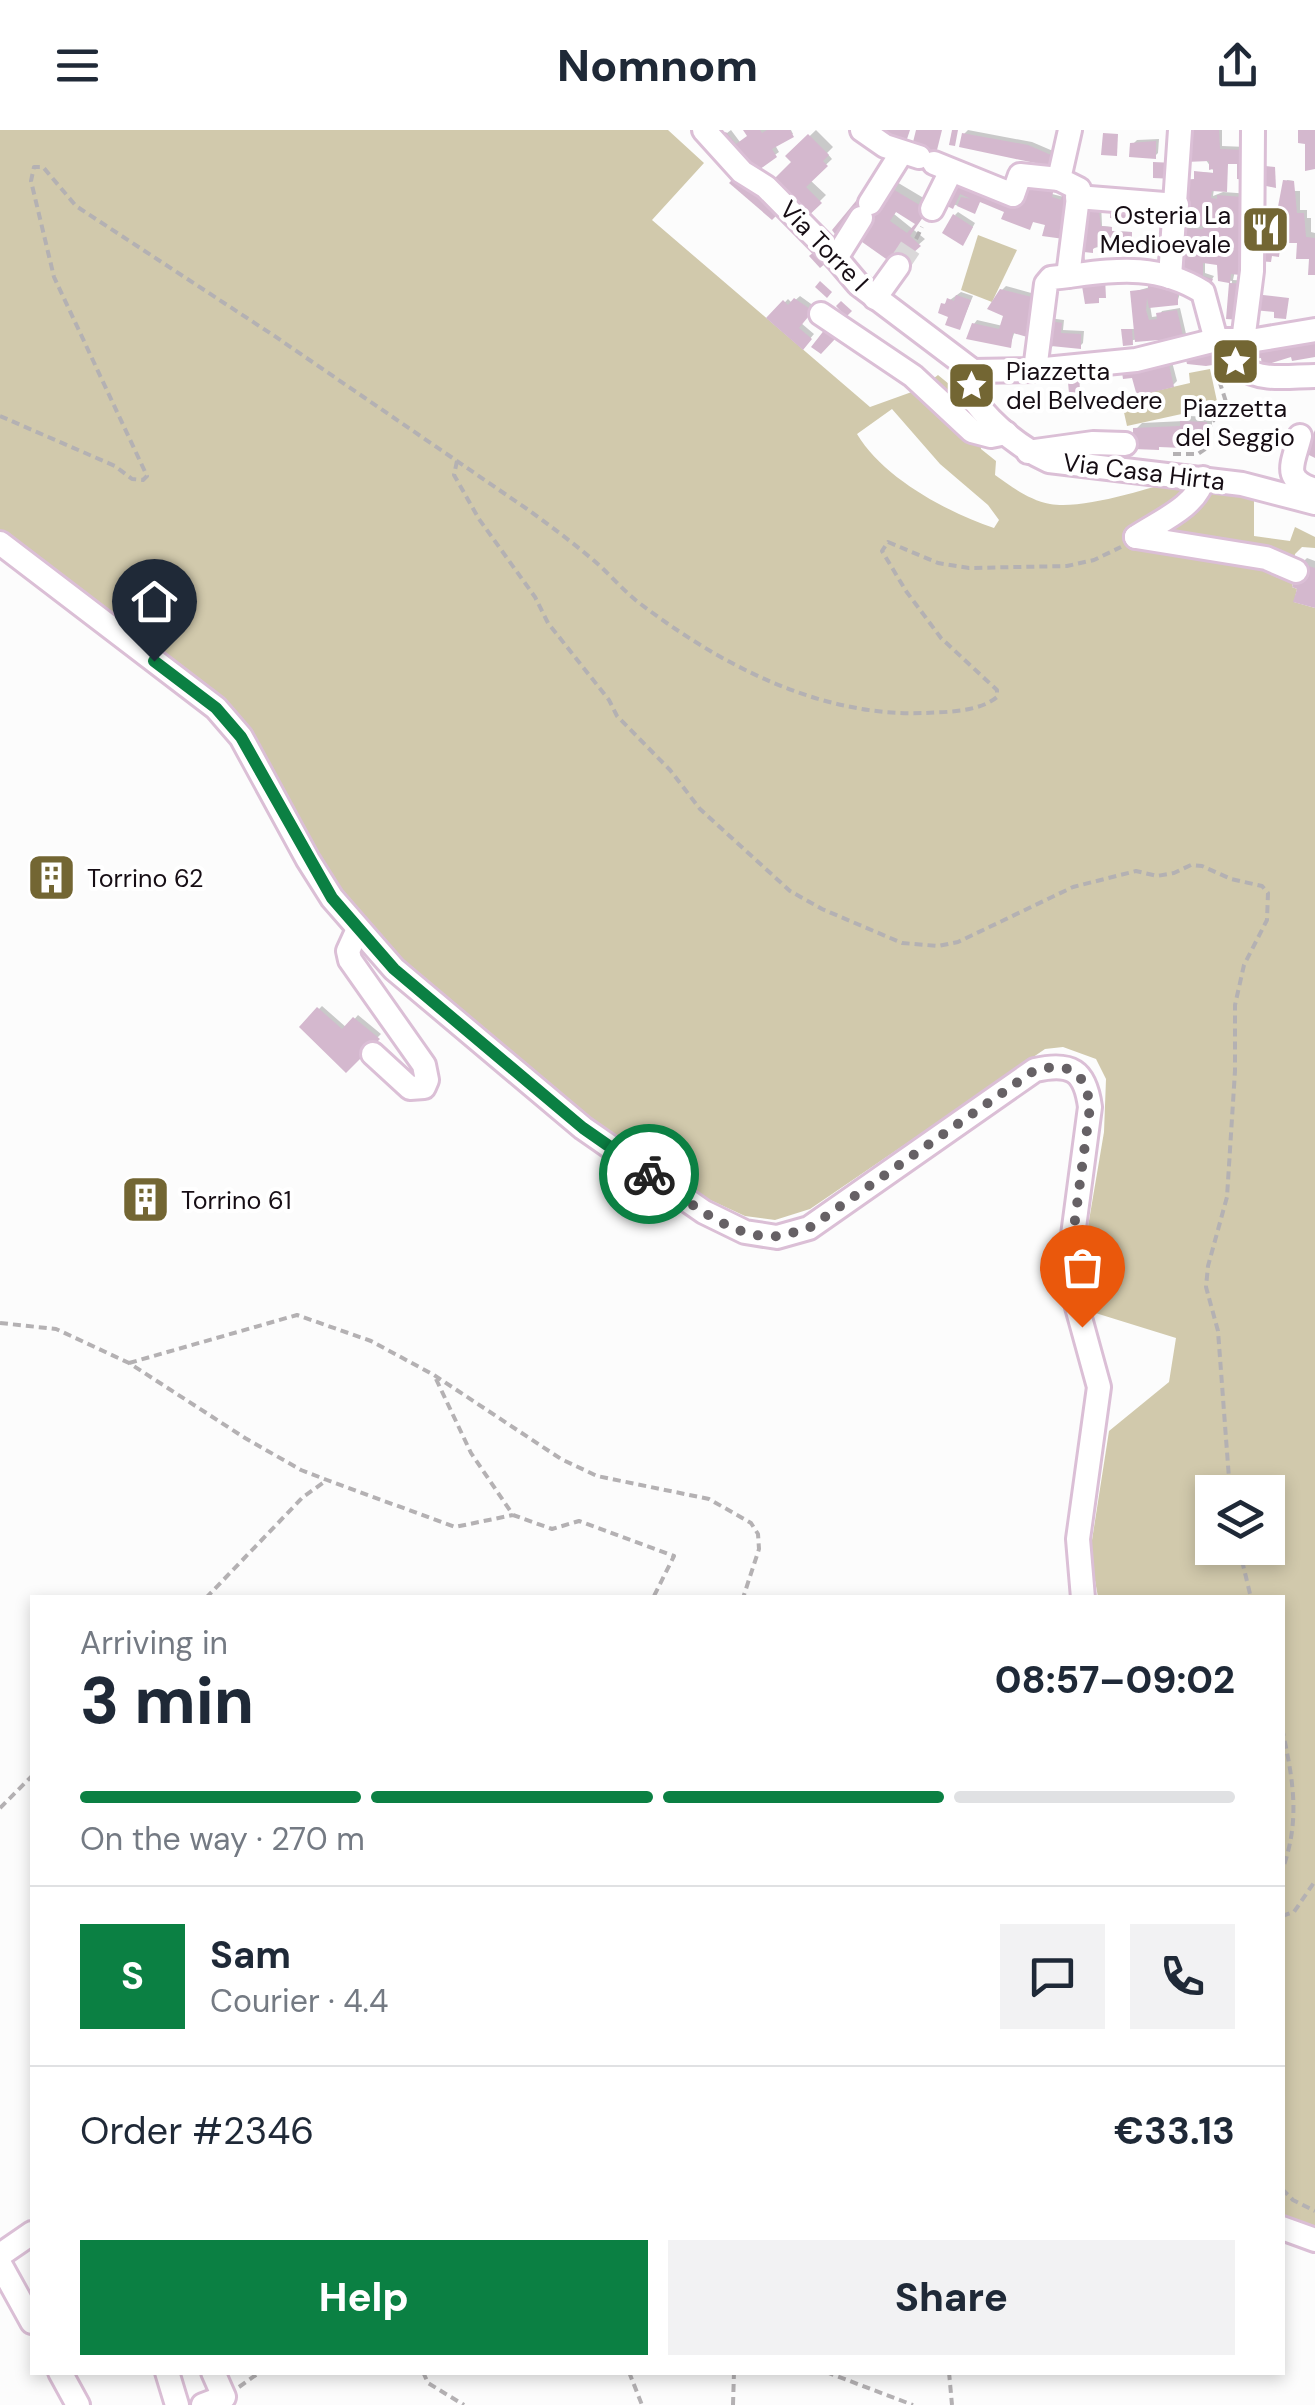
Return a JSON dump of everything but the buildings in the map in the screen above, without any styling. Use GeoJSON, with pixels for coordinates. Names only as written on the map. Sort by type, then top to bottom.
{"type":"FeatureCollection","features":[{"type":"Feature","properties":{"kind":"street"},"geometry":{"type":"LineString","coordinates":[[862,130],[885,146],[1013,195],[1020,175],[1060,179],[1079,189],[1068,276]]}},
{"type":"Feature","properties":{"kind":"street"},"geometry":{"type":"LineString","coordinates":[[1060,179],[1070,130]]}},
{"type":"Feature","properties":{"kind":"street"},"geometry":{"type":"LineString","coordinates":[[1170,277],[1180,130]]}},
{"type":"Feature","properties":{"kind":"street"},"geometry":{"type":"LineString","coordinates":[[1232,341],[1252,271],[1253,130]]}},
{"type":"Feature","properties":{"kind":"street","name":"Via Torre I"},"geometry":{"type":"LineString","coordinates":[[711,132],[742,172],[766,187],[858,284],[973,371]]}},
{"type":"Feature","properties":{"kind":"street"},"geometry":{"type":"LineString","coordinates":[[927,161],[932,210]]}},
{"type":"Feature","properties":{"kind":"street"},"geometry":{"type":"LineString","coordinates":[[836,258],[866,211],[927,161]]}},
{"type":"Feature","properties":{"kind":"street"},"geometry":{"type":"LineString","coordinates":[[1077,197],[1177,205]]}},
{"type":"Feature","properties":{"kind":"street"},"geometry":{"type":"LineString","coordinates":[[875,298],[898,266]]}},
{"type":"Feature","properties":{"kind":"street"},"geometry":{"type":"LineString","coordinates":[[1035,370],[1046,284],[1051,278],[1138,269],[1170,277],[1203,292],[1232,341],[1241,367],[1261,376],[1315,376]]}},
{"type":"Feature","properties":{"kind":"street"},"geometry":{"type":"LineString","coordinates":[[821,314],[913,376],[972,431],[991,436],[1006,433]]}},
{"type":"Feature","properties":{"kind":"street"},"geometry":{"type":"LineString","coordinates":[[973,371],[1035,370],[1136,360],[1315,330]]}},
{"type":"Feature","properties":{"kind":"street","name":"Via Casa Hirta"},"geometry":{"type":"LineString","coordinates":[[973,371],[970,397],[985,416],[1028,452],[1049,461],[1242,484],[1315,503]]}},
{"type":"Feature","properties":{"kind":"street"},"geometry":{"type":"LineString","coordinates":[[1300,436],[1304,464],[1293,478],[1315,490]]}},
{"type":"Feature","properties":{"kind":"street"},"geometry":{"type":"LineString","coordinates":[[1028,452],[1093,442],[1125,444]]}},
{"type":"Feature","properties":{"kind":"street"},"geometry":{"type":"LineString","coordinates":[[1136,537],[1190,501],[1203,478]]}},
{"type":"Feature","properties":{"kind":"street"},"geometry":{"type":"LineString","coordinates":[[1136,537],[1266,558],[1296,571]]}},
{"type":"Feature","properties":{"kind":"street"},"geometry":{"type":"LineString","coordinates":[[0,543],[216,708],[241,737],[308,860],[358,930],[394,969],[583,1128],[704,1212],[745,1232],[776,1237],[809,1228],[1035,1070],[1067,1067],[1079,1074],[1088,1089],[1090,1107],[1071,1274],[1099,1388],[1078,1539],[1083,1595]]}},
{"type":"Feature","properties":{"kind":"street"},"geometry":{"type":"LineString","coordinates":[[358,930],[348,951],[350,960],[424,1065],[424,1087],[410,1088],[373,1054]]}},
{"type":"Feature","properties":{"kind":"street"},"geometry":{"type":"LineString","coordinates":[[1285,2229],[1315,2240]]}},
{"type":"Feature","properties":{"kind":"street"},"geometry":{"type":"LineString","coordinates":[[0,2255],[30,2233]]}},
{"type":"Feature","properties":{"kind":"street"},"geometry":{"type":"LineString","coordinates":[[0,2264],[30,2318]]}},
{"type":"Feature","properties":{"kind":"street"},"geometry":{"type":"LineString","coordinates":[[62,2375],[78,2405]]}},
{"type":"Feature","properties":{"kind":"street"},"geometry":{"type":"LineString","coordinates":[[168,2375],[176,2405]]}},
{"type":"Feature","properties":{"kind":"street"},"geometry":{"type":"LineString","coordinates":[[203,2405],[224,2397],[215,2375]]}},
{"type":"Feature","properties":{"kind":"path"},"geometry":{"type":"LineString","coordinates":[[0,416],[115,466],[132,478],[143,480],[147,476],[54,277],[31,182],[34,168],[43,168],[76,206],[566,537],[634,599],[708,651],[807,696],[900,714],[961,710],[994,701],[997,690],[941,638],[906,591],[882,551],[888,542],[938,564],[1036,568],[1094,560],[1136,537]]}},
{"type":"Feature","properties":{"kind":"path"},"geometry":{"type":"LineString","coordinates":[[1171,454],[1208,450],[1211,422],[1227,405],[1219,379],[1241,367]]}},
{"type":"Feature","properties":{"kind":"path"},"geometry":{"type":"LineString","coordinates":[[457,461],[454,475],[480,518],[535,597],[548,623],[609,700],[617,716],[670,770],[700,808],[790,891],[822,910],[902,943],[938,946],[958,942],[1072,888],[1136,871],[1157,876],[1202,866],[1231,880],[1262,886],[1268,893],[1267,920],[1244,965],[1235,1005],[1227,1197],[1206,1287],[1218,1332],[1229,1475]]}},
{"type":"Feature","properties":{"kind":"path"},"geometry":{"type":"LineString","coordinates":[[129,1363],[298,1315],[371,1341],[434,1375],[596,1476],[710,1499],[751,1524],[758,1534],[758,1549],[744,1595]]}},
{"type":"Feature","properties":{"kind":"path"},"geometry":{"type":"LineString","coordinates":[[0,1323],[56,1329],[129,1363],[301,1470],[455,1527],[513,1516],[552,1528],[578,1521],[674,1556],[654,1595]]}},
{"type":"Feature","properties":{"kind":"path"},"geometry":{"type":"LineString","coordinates":[[434,1375],[471,1453],[513,1516]]}},
{"type":"Feature","properties":{"kind":"path"},"geometry":{"type":"LineString","coordinates":[[209,1595],[303,1497],[327,1480]]}},
{"type":"Feature","properties":{"kind":"path"},"geometry":{"type":"LineString","coordinates":[[1243,1565],[1251,1595]]}},
{"type":"Feature","properties":{"kind":"path"},"geometry":{"type":"LineString","coordinates":[[1285,1748],[1295,1815],[1293,1842],[1285,1863]]}},
{"type":"Feature","properties":{"kind":"path"},"geometry":{"type":"LineString","coordinates":[[0,1808],[30,1778]]}},
{"type":"Feature","properties":{"kind":"path"},"geometry":{"type":"LineString","coordinates":[[1285,1915],[1294,1912],[1315,1880]]}},
{"type":"Feature","properties":{"kind":"path"},"geometry":{"type":"LineString","coordinates":[[1285,2192],[1315,2211]]}},
{"type":"Feature","properties":{"kind":"path"},"geometry":{"type":"LineString","coordinates":[[424,2375],[428,2383],[464,2405]]}},
{"type":"Feature","properties":{"kind":"path"},"geometry":{"type":"LineString","coordinates":[[629,2375],[642,2405]]}},
{"type":"Feature","properties":{"kind":"path"},"geometry":{"type":"LineString","coordinates":[[733,2405],[734,2375]]}},
{"type":"Feature","properties":{"kind":"path"},"geometry":{"type":"LineString","coordinates":[[834,2375],[912,2405]]}},
{"type":"Feature","properties":{"kind":"path"},"geometry":{"type":"LineString","coordinates":[[948,2375],[952,2405]]}},
{"type":"Feature","properties":{"kind":"shaded area"},"geometry":{"type":"Polygon","coordinates":[[[0,130],[668,130],[704,163],[652,220],[870,407],[920,389],[938,375],[955,389],[951,398],[980,438],[981,449],[996,461],[995,475],[1028,496],[1050,504],[1098,501],[1182,479],[1195,487],[1126,536],[1272,569],[1276,577],[1293,583],[1292,587],[1297,589],[1294,602],[1315,608],[1315,2230],[1285,2216],[1285,1595],[1098,1595],[1090,1553],[1109,1431],[1169,1382],[1176,1338],[1089,1311],[1082,1262],[1104,1132],[1106,1079],[1096,1059],[1063,1047],[1045,1049],[810,1209],[775,1220],[745,1216],[695,1193],[625,1144],[513,1058],[422,980],[369,927],[337,887],[232,706],[0,532],[0,130]],[[892,409],[857,434],[899,479],[956,513],[994,528],[999,520],[988,505],[940,464],[892,409]]]}},
{"type":"Feature","properties":{"kind":"shaded area"},"geometry":{"type":"Polygon","coordinates":[[[978,235],[1017,250],[992,302],[961,290],[978,235]]]}},
{"type":"Feature","properties":{"kind":"shaded area"},"geometry":{"type":"Polygon","coordinates":[[[1210,369],[1218,406],[1127,426],[1121,399],[1190,383],[1189,373],[1210,369]]]}},
{"type":"Feature","properties":{"kind":"shaded area"},"geometry":{"type":"Polygon","coordinates":[[[1211,484],[1254,493],[1254,536],[1290,541],[1295,527],[1315,537],[1315,548],[1302,547],[1294,560],[1153,532],[1211,484]]]}},
{"type":"Feature","properties":{"kind":"tunnel"},"geometry":{"type":"LineString","coordinates":[[898,266],[916,239]]}},
{"type":"Feature","properties":{"kind":"way so far"},"geometry":{"type":"LineString","coordinates":[[649,1174],[704,1212],[745,1232],[776,1237],[809,1228],[1035,1070],[1067,1067],[1079,1074],[1088,1089],[1090,1107],[1071,1250],[1074,1296],[1082,1327]]}},
{"type":"Feature","properties":{"kind":"place","name":"Osteria La Medioevale"},"geometry":{"type":"Point","coordinates":[1266,229]}},
{"type":"Feature","properties":{"kind":"place","name":"Piazzetta del Seggio"},"geometry":{"type":"Point","coordinates":[1235,362]}},
{"type":"Feature","properties":{"kind":"place","name":"Piazzetta del Belvedere"},"geometry":{"type":"Point","coordinates":[971,385]}},
{"type":"Feature","properties":{"kind":"place","name":"Torrino 62"},"geometry":{"type":"Point","coordinates":[52,878]}},
{"type":"Feature","properties":{"kind":"place","name":"Torrino 61"},"geometry":{"type":"Point","coordinates":[146,1200]}},
{"type":"Feature","properties":{"kind":"route"},"geometry":{"type":"LineString","coordinates":[[154,661],[216,708],[241,737],[332,898],[394,969],[583,1128],[649,1174]]}}]}
